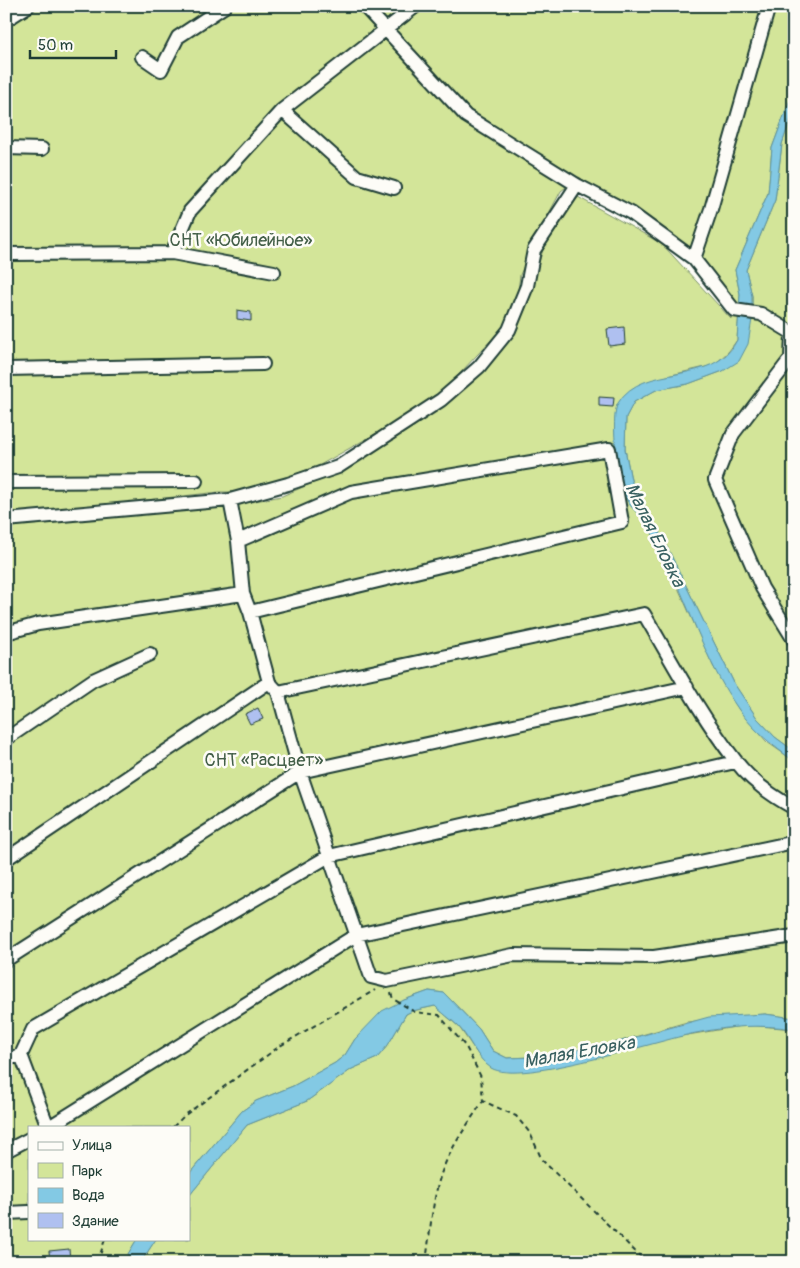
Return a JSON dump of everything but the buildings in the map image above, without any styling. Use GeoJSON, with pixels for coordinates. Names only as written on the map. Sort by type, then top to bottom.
{"type":"FeatureCollection","features":[{"type":"Feature","properties":{"kind":"street"},"geometry":{"type":"LineString","coordinates":[[6,20],[28,6]]}},
{"type":"Feature","properties":{"kind":"street"},"geometry":{"type":"LineString","coordinates":[[142,57],[161,70],[178,37],[225,6]]}},
{"type":"Feature","properties":{"kind":"street"},"geometry":{"type":"LineString","coordinates":[[364,6],[466,116],[577,185],[631,214],[694,258],[734,310],[760,314],[793,334],[792,360],[733,434],[715,480],[762,588],[794,640]]}},
{"type":"Feature","properties":{"kind":"street"},"geometry":{"type":"LineString","coordinates":[[172,253],[190,212],[282,110],[416,6]]}},
{"type":"Feature","properties":{"kind":"street"},"geometry":{"type":"LineString","coordinates":[[694,258],[711,209],[769,6]]}},
{"type":"Feature","properties":{"kind":"street"},"geometry":{"type":"LineString","coordinates":[[282,110],[357,177],[394,188]]}},
{"type":"Feature","properties":{"kind":"street"},"geometry":{"type":"LineString","coordinates":[[6,148],[42,149]]}},
{"type":"Feature","properties":{"kind":"street"},"geometry":{"type":"LineString","coordinates":[[6,520],[230,500],[288,484],[338,467],[441,400],[479,367],[509,330],[527,286],[534,250],[577,185]]}},
{"type":"Feature","properties":{"kind":"street"},"geometry":{"type":"LineString","coordinates":[[6,254],[172,253],[274,272]]}},
{"type":"Feature","properties":{"kind":"street"},"geometry":{"type":"LineString","coordinates":[[6,369],[263,364]]}},
{"type":"Feature","properties":{"kind":"street"},"geometry":{"type":"LineString","coordinates":[[238,541],[351,492],[609,449],[622,522],[250,612]]}},
{"type":"Feature","properties":{"kind":"street"},"geometry":{"type":"LineString","coordinates":[[6,482],[196,481]]}},
{"type":"Feature","properties":{"kind":"street"},"geometry":{"type":"LineString","coordinates":[[230,500],[238,541],[243,594],[250,612],[269,682],[278,692],[300,772],[371,977],[387,981],[513,955],[654,957],[794,936]]}},
{"type":"Feature","properties":{"kind":"street"},"geometry":{"type":"LineString","coordinates":[[6,633],[38,624],[243,594]]}},
{"type":"Feature","properties":{"kind":"street"},"geometry":{"type":"LineString","coordinates":[[278,692],[644,614],[687,688],[735,762],[771,795],[794,808]]}},
{"type":"Feature","properties":{"kind":"street"},"geometry":{"type":"LineString","coordinates":[[6,739],[93,680],[150,654]]}},
{"type":"Feature","properties":{"kind":"street"},"geometry":{"type":"LineString","coordinates":[[6,859],[269,682]]}},
{"type":"Feature","properties":{"kind":"street"},"geometry":{"type":"LineString","coordinates":[[6,960],[300,772],[687,688]]}},
{"type":"Feature","properties":{"kind":"street"},"geometry":{"type":"LineString","coordinates":[[49,1126],[22,1055],[33,1029],[329,856],[735,762]]}},
{"type":"Feature","properties":{"kind":"street"},"geometry":{"type":"LineString","coordinates":[[51,1126],[356,935],[794,842]]}},
{"type":"Feature","properties":{"kind":"street"},"geometry":{"type":"LineString","coordinates":[[6,1058],[22,1055]]}},
{"type":"Feature","properties":{"kind":"street"},"geometry":{"type":"LineString","coordinates":[[6,1151],[28,1140]]}},
{"type":"Feature","properties":{"kind":"street"},"geometry":{"type":"LineString","coordinates":[[6,1213],[28,1212]]}},
{"type":"Feature","properties":{"kind":"path"},"geometry":{"type":"LineString","coordinates":[[174,1126],[186,1115],[280,1046],[387,981]]}},
{"type":"Feature","properties":{"kind":"path"},"geometry":{"type":"LineString","coordinates":[[392,999],[415,1012],[439,1015],[466,1047],[481,1077],[483,1101],[455,1145],[441,1174],[431,1223],[426,1262]]}},
{"type":"Feature","properties":{"kind":"path"},"geometry":{"type":"LineString","coordinates":[[483,1101],[516,1116],[530,1133],[542,1160],[646,1262]]}},
{"type":"Feature","properties":{"kind":"path"},"geometry":{"type":"LineString","coordinates":[[98,1262],[105,1240]]}},
{"type":"Feature","properties":{"kind":"green space"},"geometry":{"type":"Polygon","coordinates":[[[6,6],[794,6],[794,89],[772,148],[768,193],[735,270],[740,294],[737,340],[729,351],[714,365],[667,376],[617,405],[627,501],[646,522],[663,554],[713,666],[739,710],[767,742],[794,761],[794,1018],[765,1014],[687,1022],[607,1045],[533,1057],[507,1058],[493,1051],[479,1029],[444,993],[429,991],[404,1000],[355,1039],[345,1055],[335,1063],[293,1086],[256,1101],[242,1111],[190,1173],[190,1126],[28,1126],[28,1240],[136,1240],[128,1254],[126,1262],[6,1262],[6,527],[239,504],[282,496],[352,466],[416,425],[483,370],[520,319],[546,241],[578,197],[662,244],[731,319],[723,288],[702,259],[579,177],[561,191],[536,237],[520,275],[517,299],[505,325],[435,400],[320,465],[246,492],[219,492],[29,513],[6,513],[6,6]]]}},
{"type":"Feature","properties":{"kind":"green space"},"geometry":{"type":"Polygon","coordinates":[[[794,109],[794,751],[775,737],[757,718],[735,685],[664,541],[631,480],[625,449],[626,417],[634,402],[656,390],[688,384],[723,371],[752,319],[752,296],[746,270],[775,200],[782,144],[794,109]]]}},
{"type":"Feature","properties":{"kind":"green space"},"geometry":{"type":"Polygon","coordinates":[[[435,1006],[459,1027],[479,1056],[492,1068],[747,1025],[794,1029],[794,1262],[141,1262],[155,1240],[190,1240],[190,1195],[247,1125],[307,1101],[352,1069],[377,1058],[388,1045],[406,1014],[435,1006]]]}},
{"type":"Feature","properties":{"kind":"water","name":"Малая Еловка"},"geometry":{"type":"Polygon","coordinates":[[[794,89],[794,109],[782,144],[775,200],[746,270],[752,296],[752,319],[748,344],[739,361],[723,371],[688,384],[656,390],[634,402],[626,417],[625,449],[631,480],[664,541],[735,685],[757,718],[775,737],[794,751],[794,761],[771,744],[751,725],[727,692],[716,672],[661,549],[646,523],[627,500],[618,466],[614,423],[618,403],[629,390],[644,382],[696,370],[712,364],[726,355],[737,340],[740,294],[735,270],[768,193],[772,148],[794,89]]]}},
{"type":"Feature","properties":{"kind":"water","name":"Малая Еловка"},"geometry":{"type":"Polygon","coordinates":[[[429,991],[444,993],[479,1029],[493,1051],[507,1058],[533,1057],[607,1045],[709,1017],[765,1014],[794,1018],[794,1029],[745,1026],[721,1029],[678,1037],[559,1067],[507,1072],[491,1068],[486,1064],[458,1026],[435,1006],[412,1011],[406,1014],[388,1045],[377,1058],[352,1069],[307,1101],[247,1125],[190,1195],[190,1173],[242,1111],[256,1101],[293,1086],[335,1063],[345,1055],[355,1039],[382,1011],[404,1000],[429,991]]]}},
{"type":"Feature","properties":{"kind":"water"},"geometry":{"type":"Polygon","coordinates":[[[136,1240],[155,1240],[141,1262],[126,1262],[128,1254],[136,1240]]]}},
{"type":"Feature","properties":{"kind":"park label","name":"СНТ «Юбилейное»"},"geometry":{"type":"Point","coordinates":[241,240]}},
{"type":"Feature","properties":{"kind":"park label","name":"СНТ «Расцвет»"},"geometry":{"type":"Point","coordinates":[264,760]}}]}
